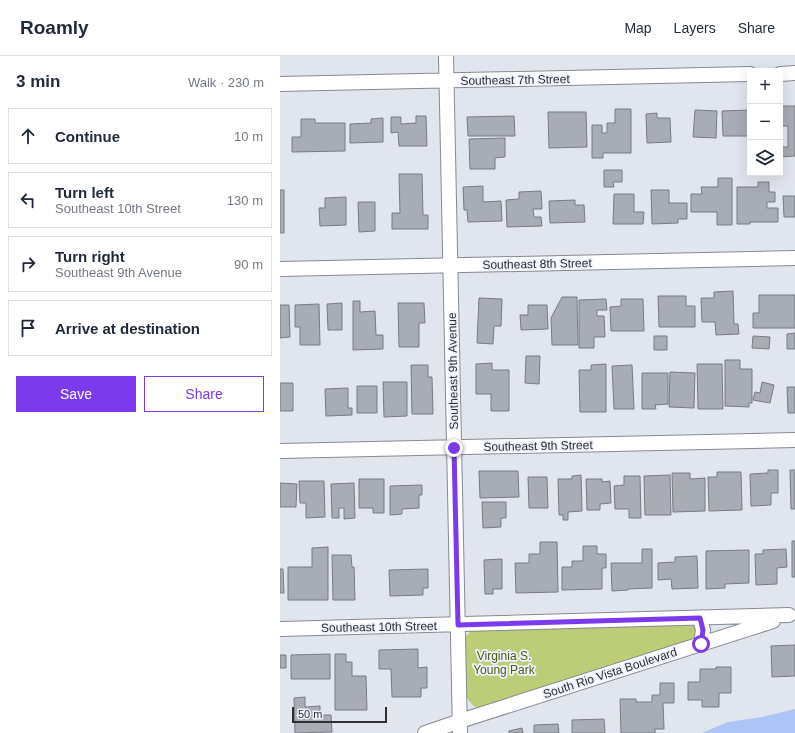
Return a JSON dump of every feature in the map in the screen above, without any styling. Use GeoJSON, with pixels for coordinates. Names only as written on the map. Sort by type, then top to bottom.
{"type":"FeatureCollection","features":[{"type":"Feature","properties":{"kind":"street","name":"Southeast 9th Avenue"},"geometry":{"type":"LineString","coordinates":[[446,56],[460,727]]}},
{"type":"Feature","properties":{"kind":"street","name":"Southeast 7th Street"},"geometry":{"type":"LineString","coordinates":[[280,84],[747,74]]}},
{"type":"Feature","properties":{"kind":"street"},"geometry":{"type":"LineString","coordinates":[[783,74],[795,74]]}},
{"type":"Feature","properties":{"kind":"street","name":"Southeast 8th Street"},"geometry":{"type":"LineString","coordinates":[[280,269],[795,258]]}},
{"type":"Feature","properties":{"kind":"street","name":"Southeast 9th Street"},"geometry":{"type":"LineString","coordinates":[[280,451],[795,440]]}},
{"type":"Feature","properties":{"kind":"street","name":"Southeast 10th Street"},"geometry":{"type":"LineString","coordinates":[[280,629],[700,618],[792,614]]}},
{"type":"Feature","properties":{"kind":"street","name":"South Rio Vista Boulevard"},"geometry":{"type":"LineString","coordinates":[[425,733],[460,727],[792,614]]}},
{"type":"Feature","properties":{"kind":"street"},"geometry":{"type":"LineString","coordinates":[[700,618],[703,630],[701,644]]}},
{"type":"Feature","properties":{"kind":"green space","name":"Virginia S. Young Park"},"geometry":{"type":"Polygon","coordinates":[[[688,622],[700,626],[696,640],[483,709],[472,705],[466,695],[465,637],[472,630],[688,622]]]}},
{"type":"Feature","properties":{"kind":"water"},"geometry":{"type":"Polygon","coordinates":[[[795,709],[795,733],[702,733],[728,722],[762,717],[795,709]]]}},
{"type":"Feature","properties":{"kind":"building"},"geometry":{"type":"Polygon","coordinates":[[[783,106],[795,106],[795,156],[783,157],[783,147],[788,147],[788,126],[783,126],[783,106]]]}},
{"type":"Feature","properties":{"kind":"building"},"geometry":{"type":"Polygon","coordinates":[[[615,109],[631,109],[631,153],[603,153],[603,158],[592,158],[592,125],[602,125],[602,133],[607,133],[607,123],[615,123],[615,109]]]}},
{"type":"Feature","properties":{"kind":"building"},"geometry":{"type":"Polygon","coordinates":[[[695,110],[717,111],[716,138],[693,137],[695,110]]]}},
{"type":"Feature","properties":{"kind":"building"},"geometry":{"type":"Polygon","coordinates":[[[747,110],[747,136],[723,136],[722,111],[747,110]]]}},
{"type":"Feature","properties":{"kind":"building"},"geometry":{"type":"Polygon","coordinates":[[[548,112],[586,112],[587,147],[549,148],[548,112]]]}},
{"type":"Feature","properties":{"kind":"building"},"geometry":{"type":"Polygon","coordinates":[[[657,113],[657,118],[670,118],[671,142],[647,143],[646,114],[657,113]]]}},
{"type":"Feature","properties":{"kind":"building"},"geometry":{"type":"Polygon","coordinates":[[[416,116],[426,116],[427,146],[399,146],[398,132],[391,133],[391,117],[401,117],[401,124],[416,123],[416,116]]]}},
{"type":"Feature","properties":{"kind":"building"},"geometry":{"type":"Polygon","coordinates":[[[514,116],[515,136],[468,136],[467,117],[514,116]]]}},
{"type":"Feature","properties":{"kind":"building"},"geometry":{"type":"Polygon","coordinates":[[[383,118],[383,142],[350,143],[350,124],[371,123],[371,119],[383,118]]]}},
{"type":"Feature","properties":{"kind":"building"},"geometry":{"type":"Polygon","coordinates":[[[301,119],[315,119],[315,123],[345,123],[345,151],[292,152],[292,137],[301,137],[301,119]]]}},
{"type":"Feature","properties":{"kind":"building"},"geometry":{"type":"Polygon","coordinates":[[[505,138],[505,157],[495,158],[495,169],[470,169],[469,139],[505,138]]]}},
{"type":"Feature","properties":{"kind":"building"},"geometry":{"type":"Polygon","coordinates":[[[604,170],[622,170],[622,182],[613,182],[614,187],[604,187],[604,170]]]}},
{"type":"Feature","properties":{"kind":"building"},"geometry":{"type":"Polygon","coordinates":[[[399,174],[422,174],[423,215],[428,215],[428,229],[392,229],[392,213],[400,213],[399,174]]]}},
{"type":"Feature","properties":{"kind":"building"},"geometry":{"type":"Polygon","coordinates":[[[718,178],[732,178],[732,225],[717,225],[717,212],[691,212],[691,194],[702,194],[701,187],[718,187],[718,178]]]}},
{"type":"Feature","properties":{"kind":"building"},"geometry":{"type":"Polygon","coordinates":[[[758,182],[769,182],[769,192],[775,192],[775,202],[767,202],[767,208],[778,208],[778,222],[750,222],[750,224],[737,224],[737,187],[758,187],[758,182]]]}},
{"type":"Feature","properties":{"kind":"building"},"geometry":{"type":"Polygon","coordinates":[[[483,186],[483,202],[501,201],[502,221],[468,222],[467,210],[464,210],[463,187],[483,186]]]}},
{"type":"Feature","properties":{"kind":"building"},"geometry":{"type":"Polygon","coordinates":[[[280,190],[284,190],[284,233],[280,233],[280,190]]]}},
{"type":"Feature","properties":{"kind":"building"},"geometry":{"type":"Polygon","coordinates":[[[651,190],[669,190],[669,203],[687,203],[687,219],[678,219],[678,223],[652,224],[651,190]]]}},
{"type":"Feature","properties":{"kind":"building"},"geometry":{"type":"Polygon","coordinates":[[[541,191],[542,209],[533,209],[534,217],[541,217],[542,226],[507,227],[506,200],[519,199],[519,192],[541,191]]]}},
{"type":"Feature","properties":{"kind":"building"},"geometry":{"type":"Polygon","coordinates":[[[614,194],[634,194],[634,212],[644,212],[643,224],[613,224],[614,194]]]}},
{"type":"Feature","properties":{"kind":"building"},"geometry":{"type":"Polygon","coordinates":[[[783,196],[795,196],[795,217],[784,217],[783,196]]]}},
{"type":"Feature","properties":{"kind":"building"},"geometry":{"type":"Polygon","coordinates":[[[346,197],[346,225],[320,226],[319,208],[325,208],[325,198],[346,197]]]}},
{"type":"Feature","properties":{"kind":"building"},"geometry":{"type":"Polygon","coordinates":[[[575,200],[575,205],[584,205],[585,222],[550,223],[549,201],[575,200]]]}},
{"type":"Feature","properties":{"kind":"building"},"geometry":{"type":"Polygon","coordinates":[[[358,202],[375,202],[375,231],[359,232],[358,202]]]}},
{"type":"Feature","properties":{"kind":"building"},"geometry":{"type":"Polygon","coordinates":[[[733,291],[734,324],[738,324],[739,334],[716,335],[715,322],[702,322],[701,298],[714,298],[714,292],[733,291]]]}},
{"type":"Feature","properties":{"kind":"building"},"geometry":{"type":"Polygon","coordinates":[[[759,295],[795,295],[795,328],[753,328],[753,313],[759,313],[759,295]]]}},
{"type":"Feature","properties":{"kind":"building"},"geometry":{"type":"Polygon","coordinates":[[[658,296],[686,296],[686,306],[695,306],[695,327],[659,327],[658,296]]]}},
{"type":"Feature","properties":{"kind":"building"},"geometry":{"type":"Polygon","coordinates":[[[562,297],[577,297],[578,345],[552,345],[551,318],[562,297]]]}},
{"type":"Feature","properties":{"kind":"building"},"geometry":{"type":"Polygon","coordinates":[[[479,298],[502,299],[501,326],[494,326],[493,344],[477,343],[479,298]]]}},
{"type":"Feature","properties":{"kind":"building"},"geometry":{"type":"Polygon","coordinates":[[[606,299],[607,310],[597,310],[597,316],[604,316],[605,337],[594,337],[594,348],[579,348],[579,300],[606,299]]]}},
{"type":"Feature","properties":{"kind":"building"},"geometry":{"type":"Polygon","coordinates":[[[621,299],[643,299],[644,331],[611,331],[610,307],[621,306],[621,299]]]}},
{"type":"Feature","properties":{"kind":"building"},"geometry":{"type":"Polygon","coordinates":[[[353,301],[360,301],[360,312],[375,311],[376,335],[383,335],[383,349],[353,350],[353,301]]]}},
{"type":"Feature","properties":{"kind":"building"},"geometry":{"type":"Polygon","coordinates":[[[342,303],[342,330],[328,330],[327,304],[342,303]]]}},
{"type":"Feature","properties":{"kind":"building"},"geometry":{"type":"Polygon","coordinates":[[[398,303],[424,303],[425,323],[419,323],[419,347],[399,347],[398,303]]]}},
{"type":"Feature","properties":{"kind":"building"},"geometry":{"type":"Polygon","coordinates":[[[319,304],[320,345],[300,345],[300,327],[295,327],[295,305],[319,304]]]}},
{"type":"Feature","properties":{"kind":"building"},"geometry":{"type":"Polygon","coordinates":[[[280,305],[289,305],[290,337],[280,338],[280,305]]]}},
{"type":"Feature","properties":{"kind":"building"},"geometry":{"type":"Polygon","coordinates":[[[528,305],[547,305],[548,329],[521,330],[520,315],[528,315],[528,305]]]}},
{"type":"Feature","properties":{"kind":"building"},"geometry":{"type":"Polygon","coordinates":[[[795,333],[795,349],[787,349],[787,334],[795,333]]]}},
{"type":"Feature","properties":{"kind":"building"},"geometry":{"type":"Polygon","coordinates":[[[654,336],[667,336],[667,350],[654,350],[654,336]]]}},
{"type":"Feature","properties":{"kind":"building"},"geometry":{"type":"Polygon","coordinates":[[[753,336],[770,337],[769,349],[752,348],[753,336]]]}},
{"type":"Feature","properties":{"kind":"building"},"geometry":{"type":"Polygon","coordinates":[[[526,356],[540,356],[539,384],[525,383],[526,356]]]}},
{"type":"Feature","properties":{"kind":"building"},"geometry":{"type":"Polygon","coordinates":[[[725,360],[740,360],[740,369],[752,369],[752,403],[749,403],[749,407],[725,406],[725,360]]]}},
{"type":"Feature","properties":{"kind":"building"},"geometry":{"type":"Polygon","coordinates":[[[492,363],[492,370],[509,370],[509,411],[491,411],[491,394],[476,394],[476,364],[492,363]]]}},
{"type":"Feature","properties":{"kind":"building"},"geometry":{"type":"Polygon","coordinates":[[[606,364],[606,412],[580,412],[579,370],[591,370],[591,365],[606,364]]]}},
{"type":"Feature","properties":{"kind":"building"},"geometry":{"type":"Polygon","coordinates":[[[697,364],[722,364],[723,409],[698,409],[697,364]]]}},
{"type":"Feature","properties":{"kind":"building"},"geometry":{"type":"Polygon","coordinates":[[[411,365],[428,365],[428,377],[432,377],[433,414],[412,414],[411,365]]]}},
{"type":"Feature","properties":{"kind":"building"},"geometry":{"type":"Polygon","coordinates":[[[632,365],[634,409],[614,409],[612,366],[632,365]]]}},
{"type":"Feature","properties":{"kind":"building"},"geometry":{"type":"Polygon","coordinates":[[[670,372],[695,373],[694,408],[669,407],[670,372]]]}},
{"type":"Feature","properties":{"kind":"building"},"geometry":{"type":"Polygon","coordinates":[[[642,373],[668,373],[668,404],[655,405],[656,409],[642,409],[642,373]]]}},
{"type":"Feature","properties":{"kind":"building"},"geometry":{"type":"Polygon","coordinates":[[[383,382],[407,382],[407,416],[384,417],[383,382]]]}},
{"type":"Feature","properties":{"kind":"building"},"geometry":{"type":"Polygon","coordinates":[[[762,382],[774,385],[770,403],[753,400],[755,392],[760,393],[762,382]]]}},
{"type":"Feature","properties":{"kind":"building"},"geometry":{"type":"Polygon","coordinates":[[[280,383],[293,383],[293,411],[280,411],[280,383]]]}},
{"type":"Feature","properties":{"kind":"building"},"geometry":{"type":"Polygon","coordinates":[[[357,386],[377,386],[377,413],[357,413],[357,386]]]}},
{"type":"Feature","properties":{"kind":"building"},"geometry":{"type":"Polygon","coordinates":[[[787,387],[795,387],[795,413],[788,413],[787,387]]]}},
{"type":"Feature","properties":{"kind":"building"},"geometry":{"type":"Polygon","coordinates":[[[348,388],[348,408],[352,408],[352,415],[326,416],[325,389],[348,388]]]}},
{"type":"Feature","properties":{"kind":"building"},"geometry":{"type":"Polygon","coordinates":[[[768,470],[778,470],[778,493],[771,493],[771,505],[751,506],[750,474],[768,473],[768,470]]]}},
{"type":"Feature","properties":{"kind":"building"},"geometry":{"type":"Polygon","coordinates":[[[790,470],[795,470],[795,509],[791,509],[790,470]]]}},
{"type":"Feature","properties":{"kind":"building"},"geometry":{"type":"Polygon","coordinates":[[[479,471],[518,471],[519,497],[480,498],[479,471]]]}},
{"type":"Feature","properties":{"kind":"building"},"geometry":{"type":"Polygon","coordinates":[[[717,472],[741,472],[742,510],[709,511],[708,477],[717,477],[717,472]]]}},
{"type":"Feature","properties":{"kind":"building"},"geometry":{"type":"Polygon","coordinates":[[[672,473],[690,473],[690,479],[705,478],[705,511],[673,512],[672,473]]]}},
{"type":"Feature","properties":{"kind":"building"},"geometry":{"type":"Polygon","coordinates":[[[581,475],[582,511],[568,512],[568,520],[563,520],[563,515],[559,515],[558,479],[572,479],[572,476],[581,475]]]}},
{"type":"Feature","properties":{"kind":"building"},"geometry":{"type":"Polygon","coordinates":[[[670,475],[671,515],[645,515],[644,476],[670,475]]]}},
{"type":"Feature","properties":{"kind":"building"},"geometry":{"type":"Polygon","coordinates":[[[624,476],[640,476],[641,518],[629,518],[629,509],[615,509],[614,486],[624,485],[624,476]]]}},
{"type":"Feature","properties":{"kind":"building"},"geometry":{"type":"Polygon","coordinates":[[[528,477],[547,477],[548,508],[529,508],[528,477]]]}},
{"type":"Feature","properties":{"kind":"building"},"geometry":{"type":"Polygon","coordinates":[[[359,479],[384,479],[384,513],[373,513],[373,508],[359,508],[359,479]]]}},
{"type":"Feature","properties":{"kind":"building"},"geometry":{"type":"Polygon","coordinates":[[[586,479],[602,479],[602,482],[610,481],[611,503],[600,504],[600,510],[587,510],[586,479]]]}},
{"type":"Feature","properties":{"kind":"building"},"geometry":{"type":"Polygon","coordinates":[[[299,481],[324,481],[325,517],[306,518],[306,503],[300,503],[299,481]]]}},
{"type":"Feature","properties":{"kind":"building"},"geometry":{"type":"Polygon","coordinates":[[[280,483],[297,484],[296,507],[280,507],[280,483]]]}},
{"type":"Feature","properties":{"kind":"building"},"geometry":{"type":"Polygon","coordinates":[[[354,483],[355,518],[344,519],[344,508],[339,508],[339,518],[332,518],[331,484],[354,483]]]}},
{"type":"Feature","properties":{"kind":"building"},"geometry":{"type":"Polygon","coordinates":[[[422,485],[422,495],[419,495],[419,508],[402,509],[402,514],[390,515],[390,486],[422,485]]]}},
{"type":"Feature","properties":{"kind":"building"},"geometry":{"type":"Polygon","coordinates":[[[482,502],[506,502],[506,518],[501,518],[501,527],[483,528],[482,502]]]}},
{"type":"Feature","properties":{"kind":"building"},"geometry":{"type":"Polygon","coordinates":[[[792,541],[795,541],[795,577],[792,577],[792,541]]]}},
{"type":"Feature","properties":{"kind":"building"},"geometry":{"type":"Polygon","coordinates":[[[540,542],[557,542],[558,592],[516,593],[515,563],[529,563],[529,554],[540,554],[540,542]]]}},
{"type":"Feature","properties":{"kind":"building"},"geometry":{"type":"Polygon","coordinates":[[[583,546],[597,546],[597,554],[606,554],[606,568],[602,568],[602,589],[562,590],[562,567],[572,567],[572,561],[583,561],[583,546]]]}},
{"type":"Feature","properties":{"kind":"building"},"geometry":{"type":"Polygon","coordinates":[[[328,547],[328,600],[288,600],[288,567],[312,567],[312,548],[328,547]]]}},
{"type":"Feature","properties":{"kind":"building"},"geometry":{"type":"Polygon","coordinates":[[[642,549],[652,549],[652,588],[612,591],[611,563],[642,563],[642,549]]]}},
{"type":"Feature","properties":{"kind":"building"},"geometry":{"type":"Polygon","coordinates":[[[786,549],[787,567],[777,568],[777,584],[756,585],[755,554],[763,554],[763,550],[786,549]]]}},
{"type":"Feature","properties":{"kind":"building"},"geometry":{"type":"Polygon","coordinates":[[[749,550],[749,583],[725,584],[725,588],[706,589],[706,551],[749,550]]]}},
{"type":"Feature","properties":{"kind":"building"},"geometry":{"type":"Polygon","coordinates":[[[332,555],[351,555],[352,567],[354,567],[355,600],[333,600],[332,555]]]}},
{"type":"Feature","properties":{"kind":"building"},"geometry":{"type":"Polygon","coordinates":[[[697,556],[698,588],[672,589],[671,579],[658,580],[658,563],[675,562],[675,557],[697,556]]]}},
{"type":"Feature","properties":{"kind":"building"},"geometry":{"type":"Polygon","coordinates":[[[502,559],[502,589],[493,589],[493,594],[485,594],[484,560],[502,559]]]}},
{"type":"Feature","properties":{"kind":"building"},"geometry":{"type":"Polygon","coordinates":[[[280,569],[283,569],[284,593],[280,593],[280,569]]]}},
{"type":"Feature","properties":{"kind":"building"},"geometry":{"type":"Polygon","coordinates":[[[428,569],[428,588],[423,588],[423,595],[390,596],[389,570],[428,569]]]}},
{"type":"Feature","properties":{"kind":"building"},"geometry":{"type":"Polygon","coordinates":[[[795,645],[795,676],[772,677],[771,646],[795,645]]]}},
{"type":"Feature","properties":{"kind":"building"},"geometry":{"type":"Polygon","coordinates":[[[418,649],[418,668],[427,667],[427,688],[421,688],[421,697],[392,697],[391,669],[379,669],[379,650],[418,649]]]}},
{"type":"Feature","properties":{"kind":"building"},"geometry":{"type":"Polygon","coordinates":[[[330,654],[330,679],[291,679],[291,655],[330,654]]]}},
{"type":"Feature","properties":{"kind":"building"},"geometry":{"type":"Polygon","coordinates":[[[335,654],[346,654],[346,662],[352,662],[352,676],[366,676],[367,710],[335,710],[335,654]]]}},
{"type":"Feature","properties":{"kind":"building"},"geometry":{"type":"Polygon","coordinates":[[[280,655],[286,655],[286,668],[280,668],[280,655]]]}},
{"type":"Feature","properties":{"kind":"building"},"geometry":{"type":"Polygon","coordinates":[[[716,667],[731,667],[731,693],[719,693],[719,707],[702,707],[702,700],[688,700],[688,682],[700,682],[700,669],[716,669],[716,667]]]}},
{"type":"Feature","properties":{"kind":"building"},"geometry":{"type":"Polygon","coordinates":[[[660,683],[674,683],[674,703],[663,703],[664,729],[655,729],[655,733],[621,733],[620,699],[636,699],[636,702],[652,702],[652,695],[660,695],[660,683]]]}},
{"type":"Feature","properties":{"kind":"building"},"geometry":{"type":"Polygon","coordinates":[[[305,697],[305,707],[320,706],[320,715],[331,715],[332,732],[295,733],[294,698],[305,697]]]}},
{"type":"Feature","properties":{"kind":"building"},"geometry":{"type":"Polygon","coordinates":[[[604,719],[605,733],[572,733],[572,720],[604,719]]]}},
{"type":"Feature","properties":{"kind":"building"},"geometry":{"type":"Polygon","coordinates":[[[558,724],[559,733],[534,733],[534,725],[558,724]]]}},
{"type":"Feature","properties":{"kind":"building"},"geometry":{"type":"Polygon","coordinates":[[[522,728],[523,733],[509,733],[509,731],[522,728]]]}},
{"type":"Feature","properties":{"kind":"route"},"geometry":{"type":"LineString","coordinates":[[454,448],[458,625],[700,618],[703,630],[701,644]]}}]}
